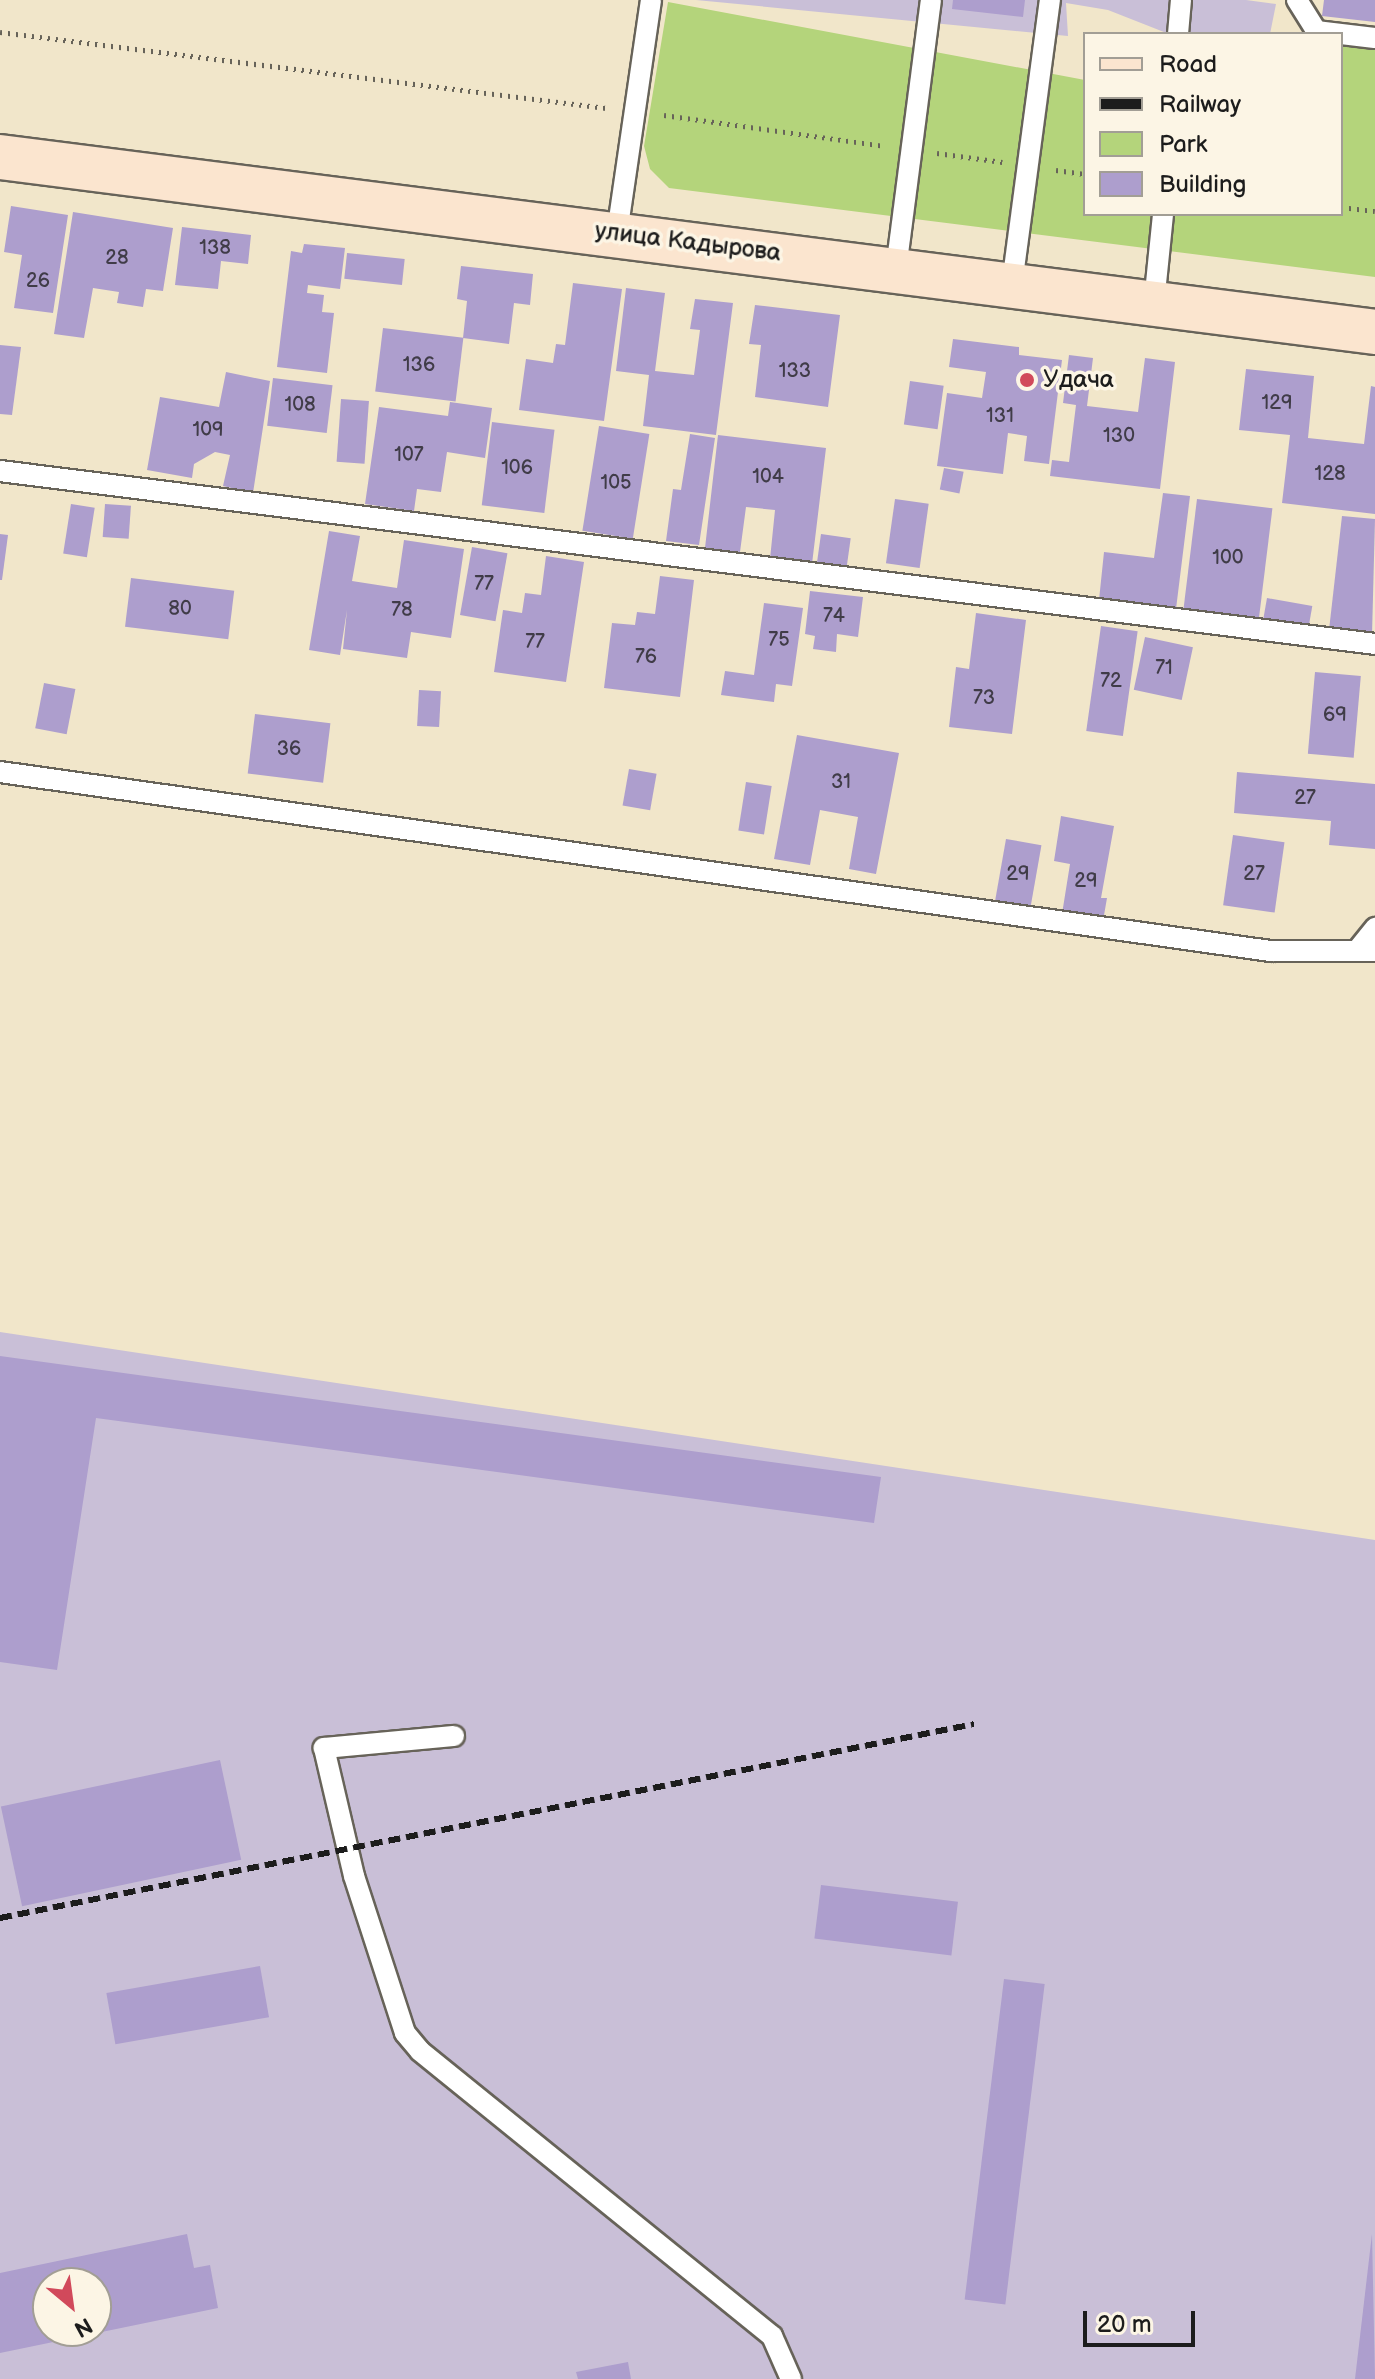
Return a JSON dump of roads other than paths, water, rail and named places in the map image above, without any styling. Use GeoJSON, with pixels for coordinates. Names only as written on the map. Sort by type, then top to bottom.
{"type":"FeatureCollection","features":[{"type":"Feature","properties":{"kind":"street","name":"улица Кадырова"},"geometry":{"type":"LineString","coordinates":[[0,157],[617,233],[1375,332]]}},
{"type":"Feature","properties":{"kind":"lane"},"geometry":{"type":"LineString","coordinates":[[617,233],[631,111],[651,0]]}},
{"type":"Feature","properties":{"kind":"lane"},"geometry":{"type":"LineString","coordinates":[[896,269],[915,150],[931,0]]}},
{"type":"Feature","properties":{"kind":"lane"},"geometry":{"type":"LineString","coordinates":[[1012,284],[1050,0]]}},
{"type":"Feature","properties":{"kind":"lane"},"geometry":{"type":"LineString","coordinates":[[1178,32],[1181,0]]}},
{"type":"Feature","properties":{"kind":"lane"},"geometry":{"type":"LineString","coordinates":[[1297,0],[1316,31],[1324,32]]}},
{"type":"Feature","properties":{"kind":"lane"},"geometry":{"type":"LineString","coordinates":[[1343,34],[1375,38]]}},
{"type":"Feature","properties":{"kind":"lane"},"geometry":{"type":"LineString","coordinates":[[1154,303],[1163,216]]}},
{"type":"Feature","properties":{"kind":"lane"},"geometry":{"type":"LineString","coordinates":[[0,471],[1375,644]]}},
{"type":"Feature","properties":{"kind":"lane"},"geometry":{"type":"LineString","coordinates":[[0,772],[1271,951],[1367,950],[1375,928]]}},
{"type":"Feature","properties":{"kind":"lane"},"geometry":{"type":"LineString","coordinates":[[454,1736],[324,1748],[354,1876],[405,2033],[420,2051],[762,2327],[787,2362],[791,2379]]}},
{"type":"Feature","properties":{"kind":"railway"},"geometry":{"type":"LineString","coordinates":[[0,1918],[974,1724]]}},
{"type":"Feature","properties":{"kind":"place","name":"Удача"},"geometry":{"type":"Point","coordinates":[1027,380]}}]}
